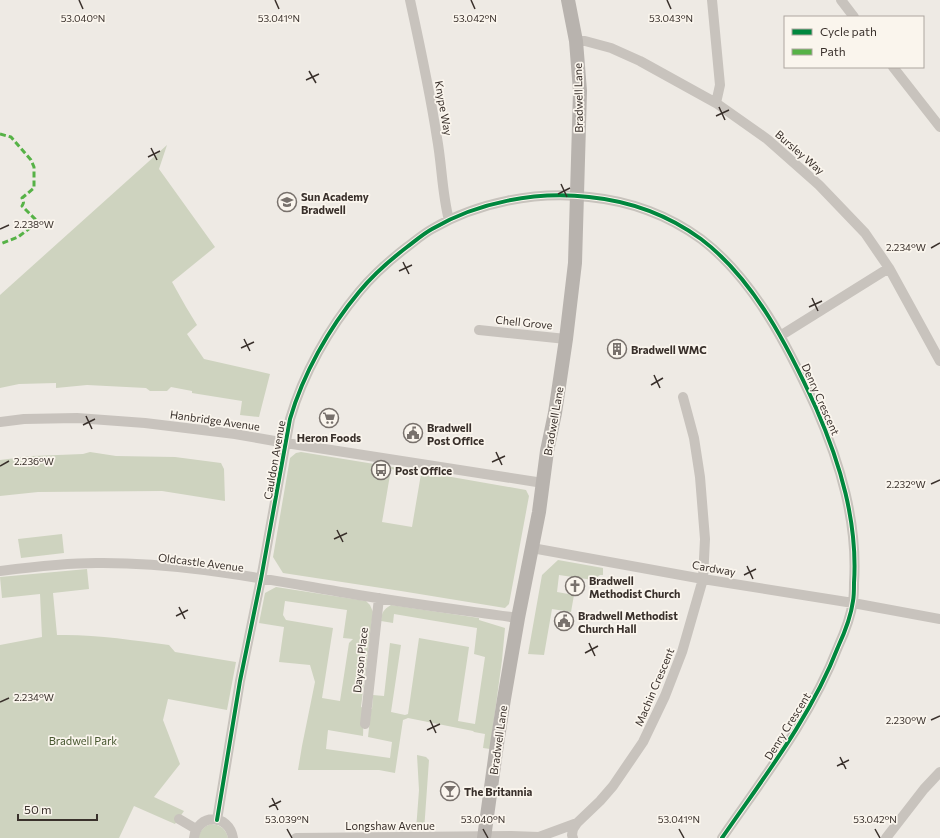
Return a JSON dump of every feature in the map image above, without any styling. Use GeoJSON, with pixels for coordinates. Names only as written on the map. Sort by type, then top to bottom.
{"type":"FeatureCollection","features":[{"type":"Feature","properties":{"kind":"street","name":"Knype Way"},"geometry":{"type":"LineString","coordinates":[[410,0],[432,105],[446,208],[449,220]]}},
{"type":"Feature","properties":{"kind":"street","name":"Bradwell Lane"},"geometry":{"type":"LineString","coordinates":[[484,838],[497,744],[518,618],[539,512],[566,339],[574,263],[580,92],[576,41],[568,0]]}},
{"type":"Feature","properties":{"kind":"street"},"geometry":{"type":"LineString","coordinates":[[712,0],[720,85],[716,103]]}},
{"type":"Feature","properties":{"kind":"street"},"geometry":{"type":"LineString","coordinates":[[841,0],[853,16]]}},
{"type":"Feature","properties":{"kind":"street","name":"Bursley Way"},"geometry":{"type":"LineString","coordinates":[[576,41],[585,41],[605,46],[640,60],[716,103],[767,139],[819,185],[864,234],[889,268],[940,360]]}},
{"type":"Feature","properties":{"kind":"street"},"geometry":{"type":"LineString","coordinates":[[894,68],[940,126]]}},
{"type":"Feature","properties":{"kind":"street","name":"Cauldon Avenue"},"geometry":{"type":"LineString","coordinates":[[217,820],[240,681],[261,579],[286,443],[294,408],[307,372],[324,341],[360,290],[390,261],[430,230],[449,220],[477,209],[511,199],[555,195],[577,196]]}},
{"type":"Feature","properties":{"kind":"street","name":"Denry Crescent"},"geometry":{"type":"LineString","coordinates":[[577,196],[607,199],[648,210],[677,223],[701,239],[724,259],[745,284],[762,308],[795,363],[830,441],[848,502],[854,538],[855,567],[853,604],[843,635],[833,661],[817,694],[778,758],[722,838]]}},
{"type":"Feature","properties":{"kind":"street"},"geometry":{"type":"LineString","coordinates":[[780,336],[889,268]]}},
{"type":"Feature","properties":{"kind":"street","name":"Chell Grove"},"geometry":{"type":"LineString","coordinates":[[479,330],[566,339]]}},
{"type":"Feature","properties":{"kind":"street","name":"Machin Crescent"},"geometry":{"type":"LineString","coordinates":[[541,837],[576,823],[600,801],[613,786],[643,742],[665,696],[682,652],[704,579],[705,539],[700,477],[694,438],[683,397]]}},
{"type":"Feature","properties":{"kind":"street","name":"Hanbridge Avenue"},"geometry":{"type":"LineString","coordinates":[[0,422],[24,419],[77,418],[145,423],[227,433],[543,483]]}},
{"type":"Feature","properties":{"kind":"street","name":"Cardway"},"geometry":{"type":"LineString","coordinates":[[532,548],[940,619]]}},
{"type":"Feature","properties":{"kind":"street","name":"Oldcastle Avenue"},"geometry":{"type":"LineString","coordinates":[[0,571],[43,565],[95,563],[142,564],[206,570],[379,598],[518,618]]}},
{"type":"Feature","properties":{"kind":"street","name":"Dayson Place"},"geometry":{"type":"LineString","coordinates":[[365,724],[379,598]]}},
{"type":"Feature","properties":{"kind":"street"},"geometry":{"type":"LineString","coordinates":[[886,838],[924,789],[940,772]]}},
{"type":"Feature","properties":{"kind":"street"},"geometry":{"type":"LineString","coordinates":[[179,818],[195,833],[202,823],[206,821],[213,819],[223,822],[231,830],[233,838]]}},
{"type":"Feature","properties":{"kind":"street"},"geometry":{"type":"LineString","coordinates":[[573,838],[573,829],[576,823]]}},
{"type":"Feature","properties":{"kind":"street","name":"Longshaw Avenue"},"geometry":{"type":"LineString","coordinates":[[296,838],[414,836],[484,838],[512,836],[541,837]]}},
{"type":"Feature","properties":{"kind":"green space"},"geometry":{"type":"Polygon","coordinates":[[[167,145],[159,169],[215,247],[172,282],[197,325],[187,334],[204,359],[270,374],[259,417],[240,415],[242,401],[192,393],[192,391],[171,387],[167,391],[150,391],[146,388],[87,385],[56,388],[56,383],[19,384],[0,388],[0,295],[167,145]]]}},
{"type":"Feature","properties":{"kind":"green space"},"geometry":{"type":"Polygon","coordinates":[[[90,452],[116,456],[175,457],[221,463],[224,469],[225,501],[162,491],[38,492],[0,496],[0,460],[32,456],[83,454],[90,452]]]}},
{"type":"Feature","properties":{"kind":"green space"},"geometry":{"type":"Polygon","coordinates":[[[301,452],[526,490],[529,496],[509,604],[505,608],[283,573],[273,557],[290,458],[296,453],[301,452]],[[391,469],[382,522],[412,527],[421,474],[391,469]]]}},
{"type":"Feature","properties":{"kind":"green space"},"geometry":{"type":"Polygon","coordinates":[[[62,534],[64,553],[21,558],[18,539],[62,534]]]}},
{"type":"Feature","properties":{"kind":"green space"},"geometry":{"type":"Polygon","coordinates":[[[558,560],[603,568],[603,575],[600,575],[593,580],[559,575],[557,592],[574,595],[571,612],[552,609],[544,655],[528,654],[542,575],[558,560]]]}},
{"type":"Feature","properties":{"kind":"green space","name":"Bradwell Park"},"geometry":{"type":"Polygon","coordinates":[[[87,569],[89,589],[53,593],[57,635],[99,636],[169,645],[175,652],[236,662],[227,710],[168,699],[163,720],[180,764],[154,797],[184,811],[175,824],[134,806],[119,838],[0,838],[0,645],[42,637],[40,594],[2,598],[0,577],[87,569]]]}},
{"type":"Feature","properties":{"kind":"green space"},"geometry":{"type":"Polygon","coordinates":[[[276,587],[366,601],[370,605],[373,612],[361,707],[364,708],[363,736],[328,730],[326,749],[390,758],[392,742],[368,737],[373,695],[384,696],[390,643],[401,645],[391,712],[405,715],[408,714],[419,638],[469,647],[458,721],[475,724],[485,657],[474,654],[477,628],[394,614],[393,623],[381,621],[383,612],[388,607],[391,605],[479,618],[479,620],[505,628],[490,749],[483,748],[485,734],[408,718],[403,720],[395,773],[379,770],[298,770],[315,682],[310,665],[279,662],[284,627],[259,623],[265,593],[276,587]],[[285,601],[283,615],[286,620],[333,628],[322,698],[340,701],[349,643],[353,639],[343,638],[347,610],[285,601]]]}},
{"type":"Feature","properties":{"kind":"green space"},"geometry":{"type":"Polygon","coordinates":[[[417,755],[426,757],[429,760],[424,831],[416,830],[419,790],[417,755]]]}},
{"type":"Feature","properties":{"kind":"green space"},"geometry":{"type":"Polygon","coordinates":[[[211,824],[218,825],[222,828],[226,832],[228,838],[198,838],[203,829],[211,824]]]}},
{"type":"Feature","properties":{"kind":"marked path"},"geometry":{"type":"LineString","coordinates":[[0,134],[11,137],[31,160],[34,167],[34,188],[22,198],[24,202],[22,206],[38,222],[18,237],[0,244]]}},
{"type":"Feature","properties":{"kind":"cycle path"},"geometry":{"type":"LineString","coordinates":[[217,820],[240,681],[261,579],[290,419],[302,385],[327,336],[364,286],[394,257],[429,231],[468,212],[488,205],[528,197],[569,196],[589,197],[619,202],[648,210],[662,216],[701,239],[720,255],[738,274],[754,294],[782,339],[794,362],[825,429],[846,493],[853,538],[854,560],[854,597],[847,625],[827,673],[801,722],[722,838]]}},
{"type":"Feature","properties":{"kind":"place","name":"Sun Academy Bradwell"},"geometry":{"type":"Point","coordinates":[287,202]}},
{"type":"Feature","properties":{"kind":"place","name":"Bradwell WMC"},"geometry":{"type":"Point","coordinates":[617,349]}},
{"type":"Feature","properties":{"kind":"place","name":"Heron Foods"},"geometry":{"type":"Point","coordinates":[329,418]}},
{"type":"Feature","properties":{"kind":"place","name":"Bradwell Post Office"},"geometry":{"type":"Point","coordinates":[413,433]}},
{"type":"Feature","properties":{"kind":"place","name":"Post Office"},"geometry":{"type":"Point","coordinates":[381,470]}},
{"type":"Feature","properties":{"kind":"place","name":"Bradwell Methodist Church"},"geometry":{"type":"Point","coordinates":[575,586]}},
{"type":"Feature","properties":{"kind":"place","name":"Bradwell Methodist Church Hall"},"geometry":{"type":"Point","coordinates":[564,621]}},
{"type":"Feature","properties":{"kind":"place","name":"The Britannia"},"geometry":{"type":"Point","coordinates":[450,791]}}]}
